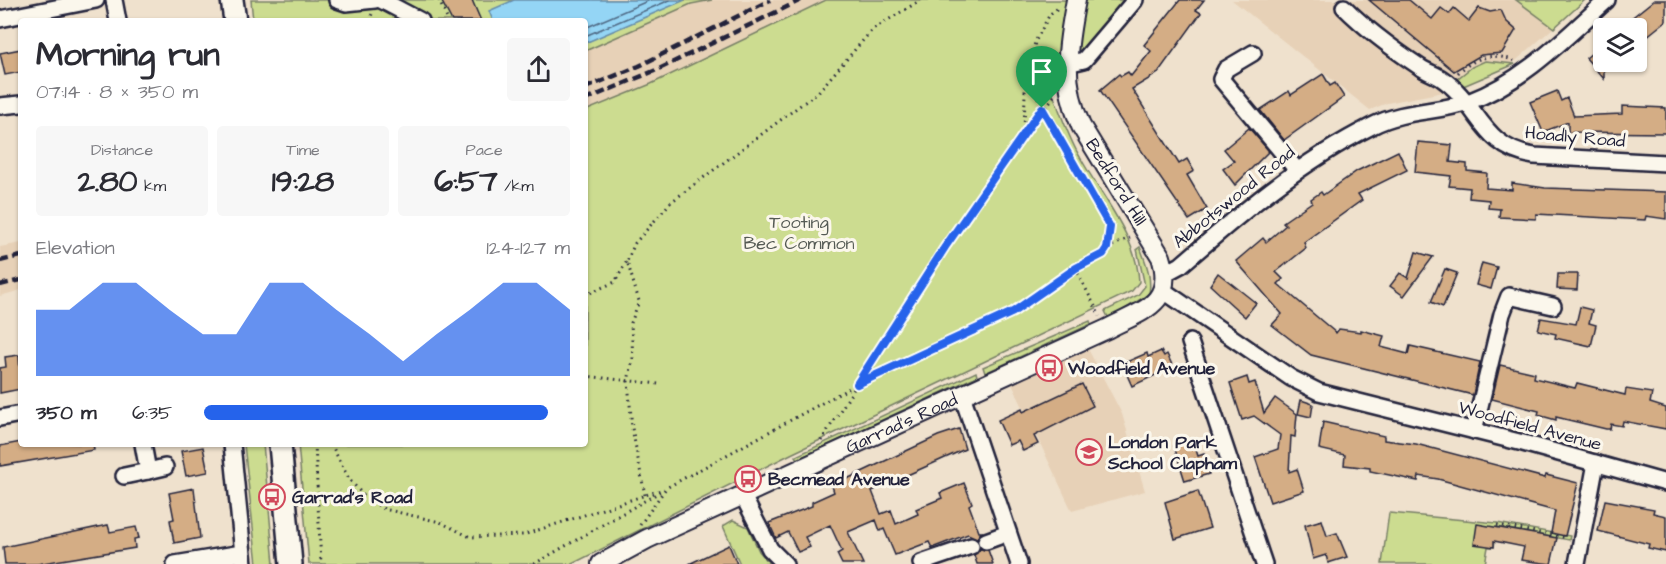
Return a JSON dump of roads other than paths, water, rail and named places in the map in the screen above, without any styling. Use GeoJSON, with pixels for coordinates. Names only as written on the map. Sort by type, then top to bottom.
{"type":"FeatureCollection","features":[{"type":"Feature","properties":{"kind":"highway"},"geometry":{"type":"LineString","coordinates":[[232,0],[235,18]]}},
{"type":"Feature","properties":{"kind":"highway"},"geometry":{"type":"LineString","coordinates":[[280,447],[291,564]]}},
{"type":"Feature","properties":{"kind":"main road","name":"Bedford Hill"},"geometry":{"type":"LineString","coordinates":[[1076,0],[1067,73],[1070,102],[1081,126],[1146,230],[1165,282]]}},
{"type":"Feature","properties":{"kind":"main road","name":"Garrad's Road"},"geometry":{"type":"LineString","coordinates":[[605,563],[647,539],[1150,307],[1165,282]]}},
{"type":"Feature","properties":{"kind":"street"},"geometry":{"type":"LineString","coordinates":[[0,19],[96,0]]}},
{"type":"Feature","properties":{"kind":"street"},"geometry":{"type":"LineString","coordinates":[[114,0],[117,18]]}},
{"type":"Feature","properties":{"kind":"street"},"geometry":{"type":"LineString","coordinates":[[337,0],[346,3],[375,0]]}},
{"type":"Feature","properties":{"kind":"street"},"geometry":{"type":"LineString","coordinates":[[381,0],[415,18]]}},
{"type":"Feature","properties":{"kind":"street"},"geometry":{"type":"LineString","coordinates":[[1067,73],[1084,60],[1135,0]]}},
{"type":"Feature","properties":{"kind":"street","name":"Abbotswood Road"},"geometry":{"type":"LineString","coordinates":[[1165,282],[1181,265],[1296,169],[1374,125],[1413,111],[1466,103],[1495,90],[1543,58],[1607,0]]}},
{"type":"Feature","properties":{"kind":"street","name":"Hoadly Road"},"geometry":{"type":"LineString","coordinates":[[1344,7],[1368,30],[1421,68],[1442,78],[1466,103],[1487,132],[1518,153],[1666,163]]}},
{"type":"Feature","properties":{"kind":"street"},"geometry":{"type":"LineString","coordinates":[[1253,52],[1226,69],[1221,79],[1296,169]]}},
{"type":"Feature","properties":{"kind":"street"},"geometry":{"type":"LineString","coordinates":[[0,105],[18,104]]}},
{"type":"Feature","properties":{"kind":"street","name":"Woodfield Avenue"},"geometry":{"type":"LineString","coordinates":[[1165,282],[1302,384],[1319,392],[1474,430],[1666,483]]}},
{"type":"Feature","properties":{"kind":"street"},"geometry":{"type":"LineString","coordinates":[[1474,430],[1502,314],[1509,296],[1553,306]]}},
{"type":"Feature","properties":{"kind":"street"},"geometry":{"type":"LineString","coordinates":[[1190,342],[1264,564]]}},
{"type":"Feature","properties":{"kind":"street"},"geometry":{"type":"LineString","coordinates":[[962,395],[1019,564]]}},
{"type":"Feature","properties":{"kind":"street"},"geometry":{"type":"LineString","coordinates":[[0,418],[18,415]]}},
{"type":"Feature","properties":{"kind":"street"},"geometry":{"type":"LineString","coordinates":[[144,447],[148,471]]}},
{"type":"Feature","properties":{"kind":"street"},"geometry":{"type":"LineString","coordinates":[[175,564],[243,558],[232,447]]}},
{"type":"Feature","properties":{"kind":"street"},"geometry":{"type":"LineString","coordinates":[[1577,564],[1596,463]]}},
{"type":"Feature","properties":{"kind":"street"},"geometry":{"type":"LineString","coordinates":[[124,476],[165,467]]}},
{"type":"Feature","properties":{"kind":"street"},"geometry":{"type":"LineString","coordinates":[[743,496],[770,549],[785,564]]}},
{"type":"Feature","properties":{"kind":"street"},"geometry":{"type":"LineString","coordinates":[[921,564],[1008,533]]}},
{"type":"Feature","properties":{"kind":"water"},"geometry":{"type":"Polygon","coordinates":[[[514,0],[685,0],[588,42],[588,18],[492,18],[489,11],[514,0]]]}},
{"type":"Feature","properties":{"kind":"railway"},"geometry":{"type":"LineString","coordinates":[[588,87],[639,66],[770,0]]}},
{"type":"Feature","properties":{"kind":"railway"},"geometry":{"type":"LineString","coordinates":[[588,99],[661,68],[801,0]]}},
{"type":"Feature","properties":{"kind":"railway"},"geometry":{"type":"LineString","coordinates":[[0,261],[18,257]]}},
{"type":"Feature","properties":{"kind":"railway"},"geometry":{"type":"LineString","coordinates":[[0,285],[18,281]]}},
{"type":"Feature","properties":{"kind":"place","name":"Woodfield Avenue"},"geometry":{"type":"Point","coordinates":[1049,368]}},
{"type":"Feature","properties":{"kind":"place","name":"London Park School Clapham"},"geometry":{"type":"Point","coordinates":[1089,452]}},
{"type":"Feature","properties":{"kind":"place","name":"Becmead Avenue"},"geometry":{"type":"Point","coordinates":[748,479]}},
{"type":"Feature","properties":{"kind":"place","name":"Garrad's Road"},"geometry":{"type":"Point","coordinates":[272,497]}},
{"type":"Feature","properties":{"kind":"park label","name":"Tooting Bec Common"},"geometry":{"type":"Point","coordinates":[799,232]}}]}
